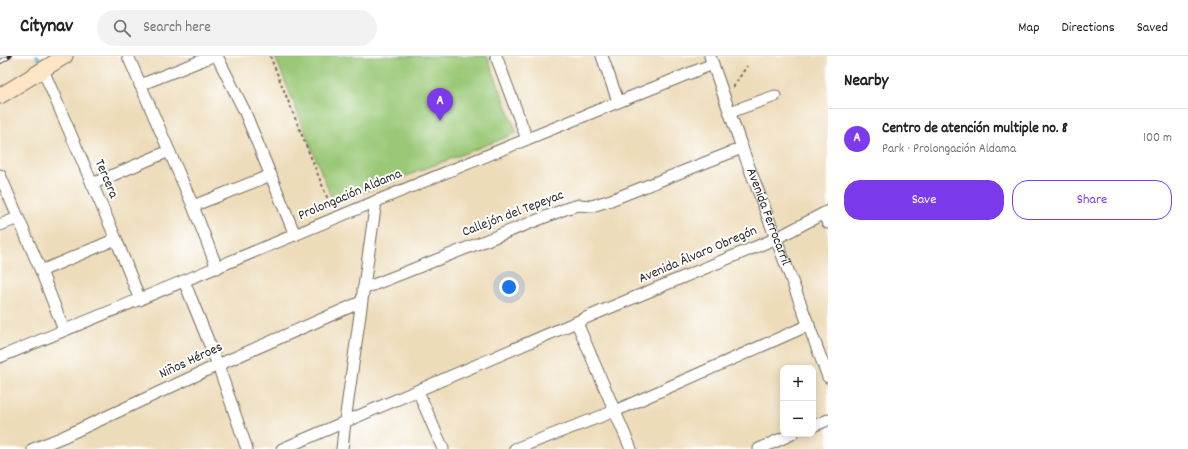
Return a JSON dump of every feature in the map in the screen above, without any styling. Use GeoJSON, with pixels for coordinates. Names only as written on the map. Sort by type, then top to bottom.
{"type":"FeatureCollection","features":[{"type":"Feature","properties":{"kind":"street"},"geometry":{"type":"LineString","coordinates":[[0,96],[65,56]]}},
{"type":"Feature","properties":{"kind":"street"},"geometry":{"type":"LineString","coordinates":[[128,56],[193,206],[217,268]]}},
{"type":"Feature","properties":{"kind":"street"},"geometry":{"type":"LineString","coordinates":[[140,84],[213,56]]}},
{"type":"Feature","properties":{"kind":"street"},"geometry":{"type":"LineString","coordinates":[[217,56],[244,110],[295,235]]}},
{"type":"Feature","properties":{"kind":"street"},"geometry":{"type":"LineString","coordinates":[[496,56],[527,139]]}},
{"type":"Feature","properties":{"kind":"street"},"geometry":{"type":"LineString","coordinates":[[602,56],[618,101]]}},
{"type":"Feature","properties":{"kind":"street","name":"Prolongación Aldama"},"geometry":{"type":"LineString","coordinates":[[0,357],[527,139],[712,60]]}},
{"type":"Feature","properties":{"kind":"street","name":"Avenida Ferrocarril"},"geometry":{"type":"LineString","coordinates":[[712,60],[742,148],[828,377]]}},
{"type":"Feature","properties":{"kind":"street","name":"Tercera"},"geometry":{"type":"LineString","coordinates":[[42,70],[116,239],[140,300]]}},
{"type":"Feature","properties":{"kind":"street"},"geometry":{"type":"LineString","coordinates":[[730,112],[775,96]]}},
{"type":"Feature","properties":{"kind":"street","name":"Callejón del Tepeyac"},"geometry":{"type":"LineString","coordinates":[[363,289],[568,208],[579,205],[592,206],[611,200],[742,148]]}},
{"type":"Feature","properties":{"kind":"street"},"geometry":{"type":"LineString","coordinates":[[92,184],[169,151]]}},
{"type":"Feature","properties":{"kind":"street"},"geometry":{"type":"LineString","coordinates":[[0,175],[64,330]]}},
{"type":"Feature","properties":{"kind":"street"},"geometry":{"type":"LineString","coordinates":[[193,206],[271,175]]}},
{"type":"Feature","properties":{"kind":"street"},"geometry":{"type":"LineString","coordinates":[[342,449],[376,201]]}},
{"type":"Feature","properties":{"kind":"street","name":"Avenida Álvaro Obregón"},"geometry":{"type":"LineString","coordinates":[[282,449],[826,216]]}},
{"type":"Feature","properties":{"kind":"street"},"geometry":{"type":"LineString","coordinates":[[0,225],[18,218]]}},
{"type":"Feature","properties":{"kind":"street"},"geometry":{"type":"LineString","coordinates":[[41,272],[116,239]]}},
{"type":"Feature","properties":{"kind":"street"},"geometry":{"type":"LineString","coordinates":[[184,282],[218,365],[247,449]]}},
{"type":"Feature","properties":{"kind":"street","name":"Niños Héroes"},"geometry":{"type":"LineString","coordinates":[[33,449],[63,437],[218,365],[362,302]]}},
{"type":"Feature","properties":{"kind":"street"},"geometry":{"type":"LineString","coordinates":[[577,322],[631,449]]}},
{"type":"Feature","properties":{"kind":"street"},"geometry":{"type":"LineString","coordinates":[[515,449],[615,411],[809,325]]}},
{"type":"Feature","properties":{"kind":"street"},"geometry":{"type":"LineString","coordinates":[[418,391],[443,449]]}},
{"type":"Feature","properties":{"kind":"street"},"geometry":{"type":"LineString","coordinates":[[816,425],[828,420]]}},
{"type":"Feature","properties":{"kind":"street"},"geometry":{"type":"LineString","coordinates":[[759,449],[785,437]]}},
{"type":"Feature","properties":{"kind":"path"},"geometry":{"type":"LineString","coordinates":[[270,56],[335,218]]}},
{"type":"Feature","properties":{"kind":"path"},"geometry":{"type":"LineString","coordinates":[[725,98],[747,66]]}},
{"type":"Feature","properties":{"kind":"green space"},"geometry":{"type":"Polygon","coordinates":[[[275,56],[487,56],[517,133],[334,204],[275,56]]]}},
{"type":"Feature","properties":{"kind":"railway"},"geometry":{"type":"LineString","coordinates":[[0,62],[10,56]]}},
{"type":"Feature","properties":{"kind":"place","name":"Centro de atención multiple no. 8"},"geometry":{"type":"Point","coordinates":[440,121]}}]}
